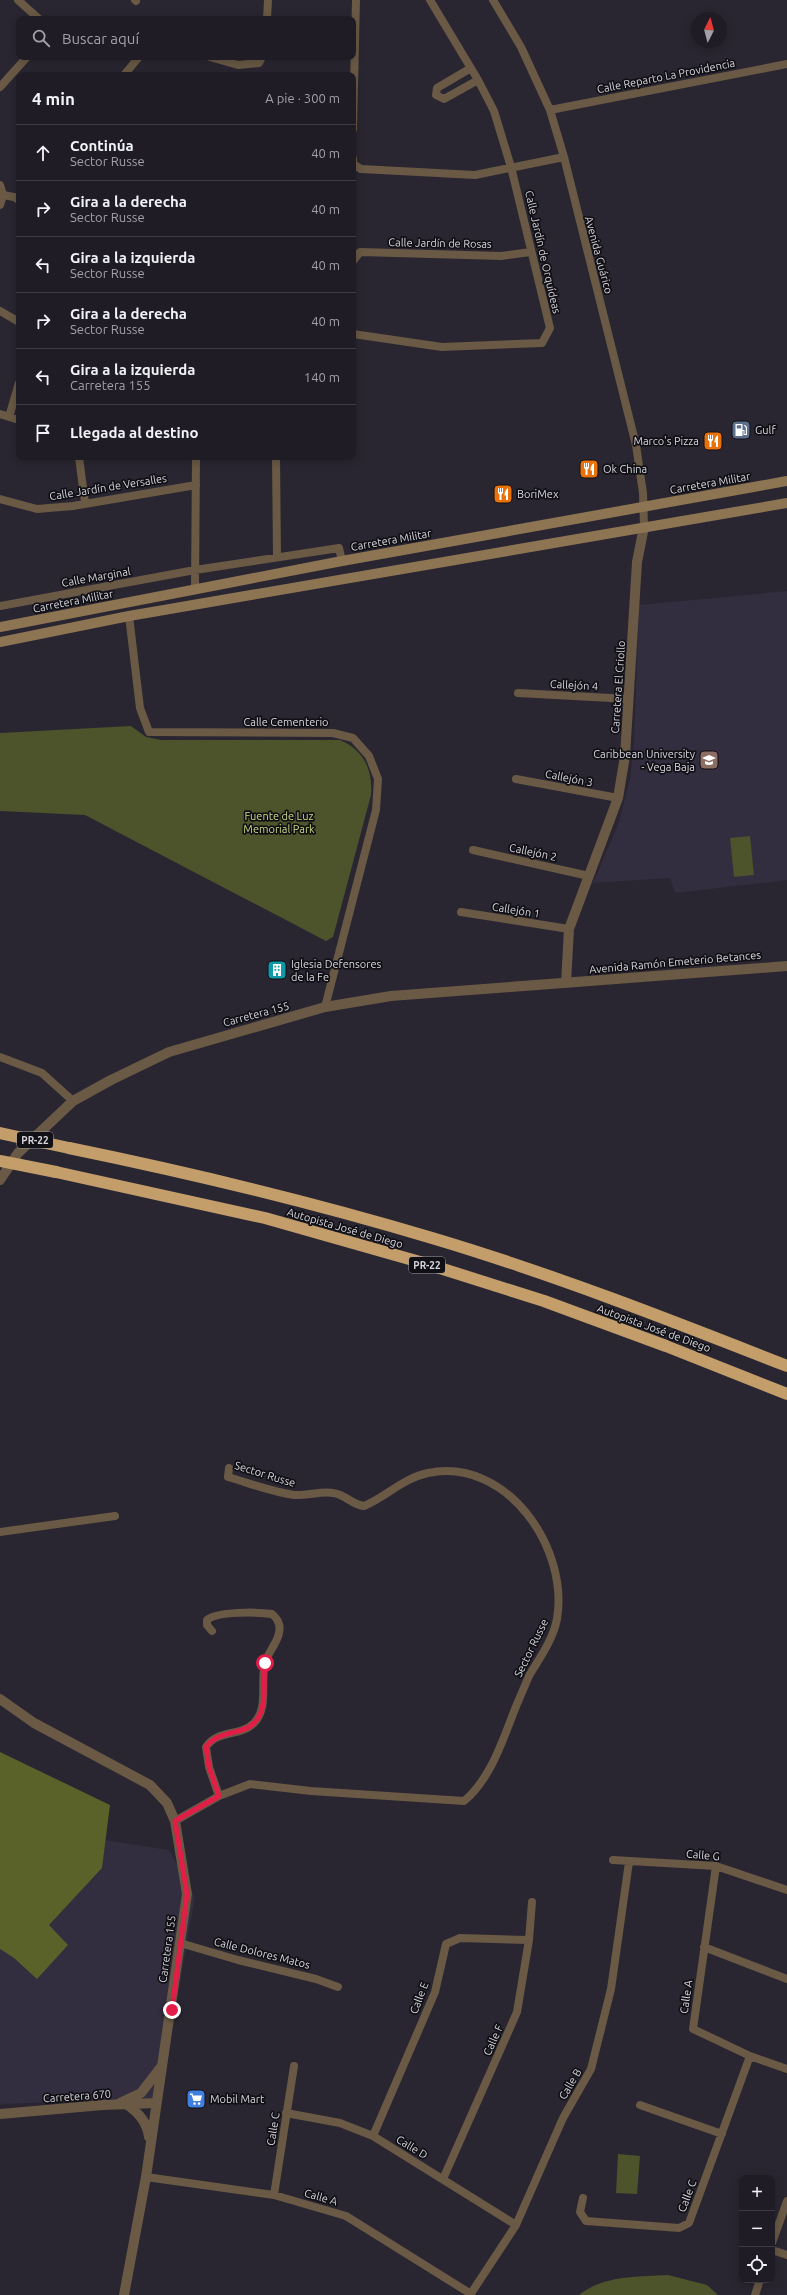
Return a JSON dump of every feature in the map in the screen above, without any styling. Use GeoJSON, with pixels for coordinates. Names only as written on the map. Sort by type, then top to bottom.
{"type":"FeatureCollection","features":[{"type":"Feature","properties":{"kind":"highway","name":"Autopista José de Diego"},"geometry":{"type":"LineString","coordinates":[[0,1134],[279,1195],[433,1238],[612,1298],[787,1366]]}},
{"type":"Feature","properties":{"kind":"highway","name":"Autopista José de Diego"},"geometry":{"type":"LineString","coordinates":[[0,1161],[265,1218],[427,1264],[544,1302],[666,1346],[787,1394]]}},
{"type":"Feature","properties":{"kind":"main road","name":"Carretera Militar"},"geometry":{"type":"LineString","coordinates":[[0,627],[342,561],[787,481]]}},
{"type":"Feature","properties":{"kind":"main road"},"geometry":{"type":"LineString","coordinates":[[0,642],[129,616],[787,503]]}},
{"type":"Feature","properties":{"kind":"street"},"geometry":{"type":"LineString","coordinates":[[18,0],[37,16]]}},
{"type":"Feature","properties":{"kind":"street"},"geometry":{"type":"LineString","coordinates":[[267,16],[268,0]]}},
{"type":"Feature","properties":{"kind":"street"},"geometry":{"type":"LineString","coordinates":[[356,0],[356,16]]}},
{"type":"Feature","properties":{"kind":"street","name":"Calle Jardín de Orquídeas"},"geometry":{"type":"LineString","coordinates":[[356,334],[442,347],[542,343],[550,328],[511,168],[494,111],[478,80],[430,0]]}},
{"type":"Feature","properties":{"kind":"street","name":"Avenida Guárico"},"geometry":{"type":"LineString","coordinates":[[493,0],[521,47],[550,110],[564,156],[636,445],[644,527]]}},
{"type":"Feature","properties":{"kind":"street"},"geometry":{"type":"LineString","coordinates":[[0,87],[24,60]]}},
{"type":"Feature","properties":{"kind":"street"},"geometry":{"type":"LineString","coordinates":[[126,72],[136,60]]}},
{"type":"Feature","properties":{"kind":"street"},"geometry":{"type":"LineString","coordinates":[[220,60],[238,65],[259,63],[260,60]]}},
{"type":"Feature","properties":{"kind":"street"},"geometry":{"type":"LineString","coordinates":[[354,72],[355,60]]}},
{"type":"Feature","properties":{"kind":"street","name":"Calle Reparto La Providencia"},"geometry":{"type":"LineString","coordinates":[[550,110],[787,64]]}},
{"type":"Feature","properties":{"kind":"street"},"geometry":{"type":"LineString","coordinates":[[471,68],[437,88],[436,95],[444,99],[478,80]]}},
{"type":"Feature","properties":{"kind":"street"},"geometry":{"type":"LineString","coordinates":[[356,166],[361,169],[475,175],[564,156]]}},
{"type":"Feature","properties":{"kind":"street"},"geometry":{"type":"LineString","coordinates":[[0,185],[3,195],[0,205]]}},
{"type":"Feature","properties":{"kind":"street"},"geometry":{"type":"LineString","coordinates":[[3,195],[16,198]]}},
{"type":"Feature","properties":{"kind":"street","name":"Calle Jardín de Rosas"},"geometry":{"type":"LineString","coordinates":[[356,258],[360,252],[501,256],[531,252]]}},
{"type":"Feature","properties":{"kind":"street"},"geometry":{"type":"LineString","coordinates":[[0,311],[16,319]]}},
{"type":"Feature","properties":{"kind":"street"},"geometry":{"type":"LineString","coordinates":[[9,417],[16,393]]}},
{"type":"Feature","properties":{"kind":"street"},"geometry":{"type":"LineString","coordinates":[[0,414],[16,419]]}},
{"type":"Feature","properties":{"kind":"street"},"geometry":{"type":"LineString","coordinates":[[79,460],[85,503]]}},
{"type":"Feature","properties":{"kind":"street"},"geometry":{"type":"LineString","coordinates":[[195,589],[196,460]]}},
{"type":"Feature","properties":{"kind":"street"},"geometry":{"type":"LineString","coordinates":[[276,460],[277,556]]}},
{"type":"Feature","properties":{"kind":"street","name":"Calle Jardín de Versalles"},"geometry":{"type":"LineString","coordinates":[[0,499],[38,509],[196,485]]}},
{"type":"Feature","properties":{"kind":"street","name":"Carretera El Criollo"},"geometry":{"type":"LineString","coordinates":[[566,983],[569,929],[618,798],[625,756],[637,562],[644,527]]}},
{"type":"Feature","properties":{"kind":"street","name":"Calle Marginal"},"geometry":{"type":"LineString","coordinates":[[0,606],[277,556],[339,548],[342,561]]}},
{"type":"Feature","properties":{"kind":"street","name":"Calle Cementerio"},"geometry":{"type":"LineString","coordinates":[[129,616],[140,708],[149,732],[333,733],[353,738],[369,756],[378,779],[376,810],[325,1007]]}},
{"type":"Feature","properties":{"kind":"street","name":"Callejón 4"},"geometry":{"type":"LineString","coordinates":[[518,693],[629,699]]}},
{"type":"Feature","properties":{"kind":"street","name":"Callejón 3"},"geometry":{"type":"LineString","coordinates":[[516,779],[618,798]]}},
{"type":"Feature","properties":{"kind":"street","name":"Callejón 2"},"geometry":{"type":"LineString","coordinates":[[473,850],[589,876]]}},
{"type":"Feature","properties":{"kind":"street","name":"Callejón 1"},"geometry":{"type":"LineString","coordinates":[[461,912],[569,929]]}},
{"type":"Feature","properties":{"kind":"street","name":"Avenida Ramón Emeterio Betances"},"geometry":{"type":"LineString","coordinates":[[566,983],[787,966]]}},
{"type":"Feature","properties":{"kind":"street","name":"Carretera 155"},"geometry":{"type":"LineString","coordinates":[[0,1180],[18,1153],[73,1101],[117,1077],[169,1052],[325,1007],[391,996],[566,983]]}},
{"type":"Feature","properties":{"kind":"street"},"geometry":{"type":"LineString","coordinates":[[0,1057],[42,1073],[73,1101]]}},
{"type":"Feature","properties":{"kind":"street","name":"Sector Russe"},"geometry":{"type":"LineString","coordinates":[[175,1821],[219,1796],[250,1784],[311,1791],[464,1801],[480,1784],[498,1750],[528,1678],[552,1634],[557,1621],[559,1590],[554,1561],[531,1519],[506,1491],[486,1481],[461,1473],[428,1473],[400,1484],[364,1506],[358,1506],[332,1492],[310,1496],[293,1495],[228,1477],[229,1468]]}},
{"type":"Feature","properties":{"kind":"street"},"geometry":{"type":"LineString","coordinates":[[0,1532],[116,1516]]}},
{"type":"Feature","properties":{"kind":"street"},"geometry":{"type":"LineString","coordinates":[[212,1631],[207,1625],[207,1620],[210,1617],[228,1614],[272,1614],[280,1625],[280,1633],[265,1663],[262,1707],[259,1718],[253,1725],[243,1730],[216,1737],[206,1747],[209,1767],[219,1796]]}},
{"type":"Feature","properties":{"kind":"street","name":"Carretera 155"},"geometry":{"type":"LineString","coordinates":[[0,1699],[34,1723],[150,1785],[167,1803],[175,1821],[187,1894],[146,2176],[124,2295]]}},
{"type":"Feature","properties":{"kind":"street","name":"Calle G"},"geometry":{"type":"LineString","coordinates":[[613,1860],[716,1866],[787,1890]]}},
{"type":"Feature","properties":{"kind":"street","name":"Calle B"},"geometry":{"type":"LineString","coordinates":[[470,2295],[516,2225],[563,2118],[591,2069],[611,1989],[630,1862]]}},
{"type":"Feature","properties":{"kind":"street","name":"Calle A"},"geometry":{"type":"LineString","coordinates":[[716,1866],[693,2029],[750,2056],[787,2069]]}},
{"type":"Feature","properties":{"kind":"street","name":"Calle F"},"geometry":{"type":"LineString","coordinates":[[443,2179],[517,2012],[529,1940],[532,1902]]}},
{"type":"Feature","properties":{"kind":"street","name":"Calle E"},"geometry":{"type":"LineString","coordinates":[[373,2136],[435,1992],[446,1944],[460,1938],[529,1940]]}},
{"type":"Feature","properties":{"kind":"street","name":"Calle Dolores Matos"},"geometry":{"type":"LineString","coordinates":[[180,1943],[238,1960],[316,1978],[338,1987]]}},
{"type":"Feature","properties":{"kind":"street"},"geometry":{"type":"LineString","coordinates":[[704,1947],[787,1979]]}},
{"type":"Feature","properties":{"kind":"street","name":"Calle C"},"geometry":{"type":"LineString","coordinates":[[583,2198],[580,2212],[586,2221],[678,2228],[689,2223],[750,2056]]}},
{"type":"Feature","properties":{"kind":"street"},"geometry":{"type":"LineString","coordinates":[[122,2104],[141,2093],[163,2065]]}},
{"type":"Feature","properties":{"kind":"street","name":"Calle C"},"geometry":{"type":"LineString","coordinates":[[274,2195],[294,2066]]}},
{"type":"Feature","properties":{"kind":"street","name":"Carretera 670"},"geometry":{"type":"LineString","coordinates":[[0,2114],[122,2104],[156,2103]]}},
{"type":"Feature","properties":{"kind":"street"},"geometry":{"type":"LineString","coordinates":[[122,2104],[138,2112],[144,2121],[150,2144]]}},
{"type":"Feature","properties":{"kind":"street"},"geometry":{"type":"LineString","coordinates":[[640,2105],[722,2134]]}},
{"type":"Feature","properties":{"kind":"street","name":"Calle D"},"geometry":{"type":"LineString","coordinates":[[286,2113],[340,2124],[373,2136],[516,2225]]}},
{"type":"Feature","properties":{"kind":"street","name":"Calle A"},"geometry":{"type":"LineString","coordinates":[[146,2176],[274,2195],[346,2216],[470,2295]]}},
{"type":"Feature","properties":{"kind":"street"},"geometry":{"type":"LineString","coordinates":[[775,2235],[787,2201]]}},
{"type":"Feature","properties":{"kind":"street"},"geometry":{"type":"LineString","coordinates":[[775,2251],[787,2255]]}},
{"type":"Feature","properties":{"kind":"street"},"geometry":{"type":"LineString","coordinates":[[755,2295],[759,2283]]}},
{"type":"Feature","properties":{"kind":"shaded area","name":"Caribbean University - Vega Baja"},"geometry":{"type":"Polygon","coordinates":[[[787,591],[787,880],[675,893],[670,878],[593,883],[619,822],[630,779],[634,740],[639,605],[787,591]]]}},
{"type":"Feature","properties":{"kind":"shaded area"},"geometry":{"type":"Polygon","coordinates":[[[105,1840],[169,1850],[195,1897],[160,2098],[0,2104],[0,1949],[14,1958],[37,1978],[68,1945],[48,1925],[102,1868],[105,1840]]]}},
{"type":"Feature","properties":{"kind":"green space","name":"Fuente de Luz Memorial Park"},"geometry":{"type":"Polygon","coordinates":[[[131,726],[146,737],[161,740],[340,740],[355,749],[361,755],[370,777],[371,795],[333,937],[326,941],[85,815],[0,811],[0,733],[131,726]]]}},
{"type":"Feature","properties":{"kind":"green space"},"geometry":{"type":"Polygon","coordinates":[[[750,836],[754,875],[734,877],[730,838],[750,836]]]}},
{"type":"Feature","properties":{"kind":"green space"},"geometry":{"type":"Polygon","coordinates":[[[0,1752],[110,1805],[102,1868],[49,1925],[68,1945],[37,1979],[14,1958],[0,1949],[0,1752]]]}},
{"type":"Feature","properties":{"kind":"green space"},"geometry":{"type":"Polygon","coordinates":[[[618,2154],[640,2156],[637,2194],[616,2193],[618,2154]]]}},
{"type":"Feature","properties":{"kind":"green space"},"geometry":{"type":"Polygon","coordinates":[[[668,2275],[707,2285],[718,2295],[579,2295],[589,2288],[610,2280],[668,2275]]]}},
{"type":"Feature","properties":{"kind":"place","name":"Gulf"},"geometry":{"type":"Point","coordinates":[741,430]}},
{"type":"Feature","properties":{"kind":"place","name":"Marco's Pizza"},"geometry":{"type":"Point","coordinates":[713,441]}},
{"type":"Feature","properties":{"kind":"place","name":"Ok China"},"geometry":{"type":"Point","coordinates":[589,469]}},
{"type":"Feature","properties":{"kind":"place","name":"BoriMex"},"geometry":{"type":"Point","coordinates":[503,494]}},
{"type":"Feature","properties":{"kind":"place","name":"Caribbean University - Vega Baja"},"geometry":{"type":"Point","coordinates":[709,760]}},
{"type":"Feature","properties":{"kind":"place","name":"Iglesia Defensores de la Fe"},"geometry":{"type":"Point","coordinates":[277,970]}},
{"type":"Feature","properties":{"kind":"place","name":"Mobil Mart"},"geometry":{"type":"Point","coordinates":[196,2099]}},
{"type":"Feature","properties":{"kind":"route"},"geometry":{"type":"LineString","coordinates":[[172,2010],[187,1894],[175,1821],[219,1796],[206,1756],[206,1747],[216,1737],[226,1733],[243,1730],[253,1725],[259,1718],[262,1707],[265,1663]]}}]}
